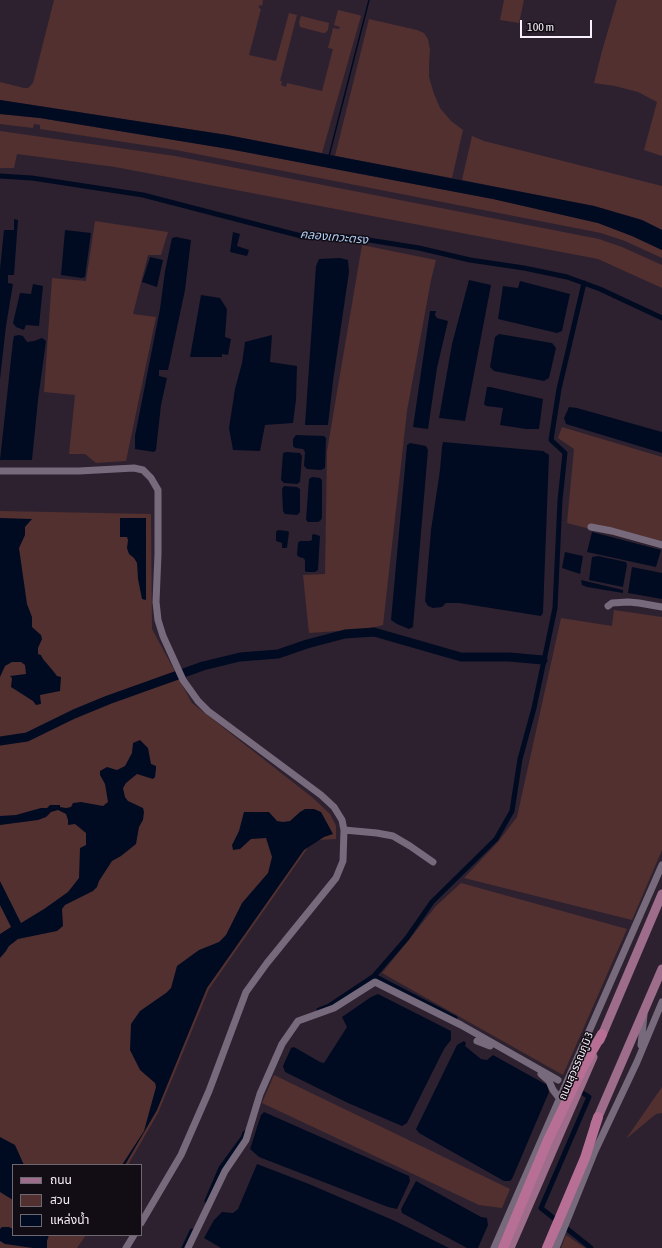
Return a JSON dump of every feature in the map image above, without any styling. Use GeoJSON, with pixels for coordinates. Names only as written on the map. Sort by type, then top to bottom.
{"type":"FeatureCollection","features":[{"type":"Feature","properties":{"kind":"highway"},"geometry":{"type":"LineString","coordinates":[[504,1248],[567,1096],[602,1034]]}},
{"type":"Feature","properties":{"kind":"highway"},"geometry":{"type":"LineString","coordinates":[[548,1248],[563,1215],[592,1139],[598,1117]]}},
{"type":"Feature","properties":{"kind":"main road","name":"ถนนสุวรรณภูมิ 3"},"geometry":{"type":"LineString","coordinates":[[602,1034],[662,894]]}},
{"type":"Feature","properties":{"kind":"main road"},"geometry":{"type":"LineString","coordinates":[[598,1117],[662,969]]}},
{"type":"Feature","properties":{"kind":"main road","name":"ถนนสุวรรณภูมิ 3"},"geometry":{"type":"LineString","coordinates":[[510,1248],[567,1096]]}},
{"type":"Feature","properties":{"kind":"main road"},"geometry":{"type":"LineString","coordinates":[[542,1248],[556,1231]]}},
{"type":"Feature","properties":{"kind":"street"},"geometry":{"type":"LineString","coordinates":[[0,471],[78,471],[134,468],[143,470],[151,478],[158,490],[156,602],[158,620],[163,636],[183,680],[198,701],[208,710],[321,795],[334,807],[342,820],[344,830],[343,861],[336,878],[267,963],[246,992],[209,1091],[181,1155],[142,1221]]}},
{"type":"Feature","properties":{"kind":"street"},"geometry":{"type":"LineString","coordinates":[[591,527],[612,531],[662,545]]}},
{"type":"Feature","properties":{"kind":"street"},"geometry":{"type":"LineString","coordinates":[[608,606],[612,603],[628,602],[662,607]]}},
{"type":"Feature","properties":{"kind":"street"},"geometry":{"type":"LineString","coordinates":[[344,830],[393,836],[433,862]]}},
{"type":"Feature","properties":{"kind":"street"},"geometry":{"type":"LineString","coordinates":[[576,1081],[662,865]]}},
{"type":"Feature","properties":{"kind":"street"},"geometry":{"type":"LineString","coordinates":[[188,1248],[225,1171],[246,1140],[264,1087],[282,1044],[298,1021],[334,1008],[375,982],[461,1024],[558,1080]]}},
{"type":"Feature","properties":{"kind":"street"},"geometry":{"type":"LineString","coordinates":[[563,1215],[595,1150],[662,1002]]}},
{"type":"Feature","properties":{"kind":"street"},"geometry":{"type":"LineString","coordinates":[[640,1053],[644,1011]]}},
{"type":"Feature","properties":{"kind":"street"},"geometry":{"type":"LineString","coordinates":[[477,1041],[486,1044],[544,1077],[549,1081],[553,1090],[567,1096],[494,1248]]}},
{"type":"Feature","properties":{"kind":"street"},"geometry":{"type":"LineString","coordinates":[[556,1231],[556,1248]]}},
{"type":"Feature","properties":{"kind":"street"},"geometry":{"type":"LineString","coordinates":[[126,1248],[133,1236]]}},
{"type":"Feature","properties":{"kind":"green space"},"geometry":{"type":"Polygon","coordinates":[[[54,0],[263,0],[262,6],[259,5],[259,8],[261,9],[249,55],[276,61],[289,13],[297,15],[280,81],[282,81],[281,85],[286,87],[287,83],[322,91],[333,49],[328,48],[333,28],[339,29],[340,27],[334,25],[338,10],[361,16],[322,153],[227,135],[0,100],[0,82],[24,88],[28,88],[33,83],[54,0]]]}},
{"type":"Feature","properties":{"kind":"green space"},"geometry":{"type":"Polygon","coordinates":[[[504,0],[524,0],[519,23],[500,20],[504,0]]]}},
{"type":"Feature","properties":{"kind":"green space"},"geometry":{"type":"Polygon","coordinates":[[[617,0],[662,0],[662,156],[644,150],[657,102],[638,92],[615,86],[594,83],[617,0]]]}},
{"type":"Feature","properties":{"kind":"green space"},"geometry":{"type":"Polygon","coordinates":[[[301,16],[329,23],[328,30],[323,33],[300,27],[299,22],[301,16]]]}},
{"type":"Feature","properties":{"kind":"green space"},"geometry":{"type":"Polygon","coordinates":[[[369,19],[417,30],[424,33],[428,39],[430,50],[429,77],[434,94],[440,108],[451,121],[463,130],[452,178],[335,156],[369,19]]]}},
{"type":"Feature","properties":{"kind":"green space"},"geometry":{"type":"Polygon","coordinates":[[[0,114],[40,118],[229,149],[493,199],[598,223],[632,236],[662,250],[662,258],[625,241],[601,233],[176,150],[40,129],[40,125],[34,124],[33,128],[0,124],[0,114]]]}},
{"type":"Feature","properties":{"kind":"green space"},"geometry":{"type":"Polygon","coordinates":[[[0,131],[175,156],[599,239],[622,247],[662,265],[662,288],[598,259],[115,167],[17,154],[14,168],[0,168],[0,131]]]}},
{"type":"Feature","properties":{"kind":"green space"},"geometry":{"type":"Polygon","coordinates":[[[472,136],[484,141],[662,186],[662,230],[642,220],[594,206],[462,180],[472,136]]]}},
{"type":"Feature","properties":{"kind":"green space"},"geometry":{"type":"Polygon","coordinates":[[[95,221],[168,232],[161,255],[148,255],[133,314],[156,317],[126,461],[96,463],[85,454],[69,454],[75,395],[44,392],[52,278],[86,281],[95,221]]]}},
{"type":"Feature","properties":{"kind":"green space"},"geometry":{"type":"Polygon","coordinates":[[[362,245],[436,260],[407,411],[383,625],[367,629],[309,633],[303,575],[325,574],[327,451],[362,245]]]}},
{"type":"Feature","properties":{"kind":"green space"},"geometry":{"type":"Polygon","coordinates":[[[562,427],[662,457],[662,548],[567,523],[574,449],[558,438],[562,427]]]}},
{"type":"Feature","properties":{"kind":"green space"},"geometry":{"type":"Polygon","coordinates":[[[0,511],[151,514],[152,629],[192,703],[313,798],[330,814],[336,826],[336,839],[318,840],[309,846],[209,989],[158,1113],[129,1164],[12,1164],[12,1236],[85,1236],[77,1248],[0,1248],[0,511]]]}},
{"type":"Feature","properties":{"kind":"green space"},"geometry":{"type":"Polygon","coordinates":[[[614,610],[662,617],[662,850],[632,920],[464,878],[498,842],[517,817],[561,618],[612,626],[614,610]]]}},
{"type":"Feature","properties":{"kind":"green space"},"geometry":{"type":"Polygon","coordinates":[[[461,883],[627,929],[563,1075],[382,973],[436,906],[461,883]]]}},
{"type":"Feature","properties":{"kind":"green space"},"geometry":{"type":"Polygon","coordinates":[[[274,1075],[510,1189],[502,1208],[479,1205],[262,1103],[274,1075]]]}},
{"type":"Feature","properties":{"kind":"green space"},"geometry":{"type":"Polygon","coordinates":[[[662,1087],[662,1113],[656,1114],[626,1139],[662,1087]]]}},
{"type":"Feature","properties":{"kind":"green space"},"geometry":{"type":"Polygon","coordinates":[[[566,1235],[585,1248],[561,1248],[566,1235]]]}},
{"type":"Feature","properties":{"kind":"water"},"geometry":{"type":"Polygon","coordinates":[[[0,100],[227,135],[594,206],[642,220],[662,230],[662,250],[632,236],[598,223],[493,199],[229,149],[40,118],[0,114],[0,100]]]}},
{"type":"Feature","properties":{"kind":"water"},"geometry":{"type":"Polygon","coordinates":[[[14,219],[18,220],[14,275],[8,275],[8,283],[13,284],[6,326],[0,379],[0,269],[4,230],[14,230],[14,219]]]}},
{"type":"Feature","properties":{"kind":"water"},"geometry":{"type":"Polygon","coordinates":[[[65,230],[91,233],[85,277],[82,278],[61,275],[65,230]]]}},
{"type":"Feature","properties":{"kind":"water"},"geometry":{"type":"Polygon","coordinates":[[[233,232],[240,234],[237,246],[249,250],[247,256],[230,252],[233,232]]]}},
{"type":"Feature","properties":{"kind":"water"},"geometry":{"type":"Polygon","coordinates":[[[176,237],[191,240],[185,290],[168,370],[159,370],[159,376],[167,378],[161,405],[156,450],[154,452],[135,449],[135,436],[160,309],[165,271],[172,238],[176,237]]]}},
{"type":"Feature","properties":{"kind":"water"},"geometry":{"type":"Polygon","coordinates":[[[150,257],[163,260],[157,287],[142,282],[150,257]]]}},
{"type":"Feature","properties":{"kind":"water"},"geometry":{"type":"Polygon","coordinates":[[[340,258],[348,260],[349,272],[328,425],[305,425],[316,266],[319,259],[340,258]]]}},
{"type":"Feature","properties":{"kind":"water"},"geometry":{"type":"Polygon","coordinates":[[[469,280],[491,285],[465,421],[439,418],[452,344],[469,280]]]}},
{"type":"Feature","properties":{"kind":"water"},"geometry":{"type":"Polygon","coordinates":[[[520,281],[570,294],[562,331],[557,333],[498,319],[503,286],[518,288],[520,281]]]}},
{"type":"Feature","properties":{"kind":"water"},"geometry":{"type":"Polygon","coordinates":[[[33,284],[43,286],[39,326],[26,325],[24,330],[16,327],[13,323],[20,293],[31,294],[33,284]]]}},
{"type":"Feature","properties":{"kind":"water"},"geometry":{"type":"Polygon","coordinates":[[[201,295],[220,298],[227,309],[225,337],[231,339],[228,355],[222,354],[222,357],[190,357],[201,295]]]}},
{"type":"Feature","properties":{"kind":"water"},"geometry":{"type":"Polygon","coordinates":[[[430,311],[436,311],[435,315],[437,318],[448,321],[437,368],[428,429],[413,427],[430,311]]]}},
{"type":"Feature","properties":{"kind":"water"},"geometry":{"type":"Polygon","coordinates":[[[499,334],[552,343],[556,348],[549,378],[544,381],[494,371],[490,367],[495,337],[499,334]]]}},
{"type":"Feature","properties":{"kind":"water"},"geometry":{"type":"Polygon","coordinates":[[[272,335],[270,362],[297,366],[296,400],[293,423],[265,425],[260,451],[233,450],[229,428],[235,389],[242,363],[245,342],[272,335]]]}},
{"type":"Feature","properties":{"kind":"water"},"geometry":{"type":"Polygon","coordinates":[[[14,336],[23,336],[27,342],[42,338],[46,341],[32,460],[0,460],[13,341],[14,336]]]}},
{"type":"Feature","properties":{"kind":"water"},"geometry":{"type":"Polygon","coordinates":[[[487,387],[543,399],[539,429],[526,429],[500,425],[503,408],[486,406],[484,404],[487,387]]]}},
{"type":"Feature","properties":{"kind":"water"},"geometry":{"type":"Polygon","coordinates":[[[569,407],[662,432],[662,453],[566,424],[564,418],[569,407]]]}},
{"type":"Feature","properties":{"kind":"water"},"geometry":{"type":"Polygon","coordinates":[[[296,435],[324,436],[326,438],[325,468],[321,470],[307,469],[304,466],[305,452],[303,449],[295,448],[293,446],[293,439],[296,435]]]}},
{"type":"Feature","properties":{"kind":"water"},"geometry":{"type":"Polygon","coordinates":[[[443,442],[543,451],[549,455],[543,613],[541,616],[459,603],[446,603],[442,607],[433,608],[428,606],[425,601],[431,530],[443,442]]]}},
{"type":"Feature","properties":{"kind":"water"},"geometry":{"type":"Polygon","coordinates":[[[410,443],[426,446],[428,450],[413,627],[409,629],[391,620],[407,445],[410,443]]]}},
{"type":"Feature","properties":{"kind":"water"},"geometry":{"type":"Polygon","coordinates":[[[283,453],[300,453],[302,456],[300,482],[297,484],[284,483],[281,480],[283,453]]]}},
{"type":"Feature","properties":{"kind":"water"},"geometry":{"type":"Polygon","coordinates":[[[312,477],[320,478],[322,480],[322,517],[318,522],[308,522],[306,520],[309,479],[312,477]]]}},
{"type":"Feature","properties":{"kind":"water"},"geometry":{"type":"Polygon","coordinates":[[[284,486],[297,487],[300,489],[300,512],[297,515],[285,514],[283,511],[282,489],[284,486]]]}},
{"type":"Feature","properties":{"kind":"water"},"geometry":{"type":"Polygon","coordinates":[[[0,518],[32,519],[25,527],[25,535],[19,548],[27,604],[32,617],[32,627],[41,635],[42,639],[38,648],[38,654],[41,655],[57,676],[61,677],[60,691],[40,695],[41,704],[36,705],[33,701],[11,687],[12,678],[10,676],[26,674],[25,665],[21,662],[12,662],[5,666],[0,677],[0,518]]]}},
{"type":"Feature","properties":{"kind":"water"},"geometry":{"type":"Polygon","coordinates":[[[120,518],[146,518],[146,600],[142,599],[138,579],[137,563],[129,554],[127,548],[127,537],[120,537],[120,518]]]}},
{"type":"Feature","properties":{"kind":"water"},"geometry":{"type":"Polygon","coordinates":[[[278,530],[289,532],[287,548],[282,548],[282,543],[276,541],[276,532],[278,530]]]}},
{"type":"Feature","properties":{"kind":"water"},"geometry":{"type":"Polygon","coordinates":[[[592,532],[661,550],[656,567],[587,552],[592,532]]]}},
{"type":"Feature","properties":{"kind":"water"},"geometry":{"type":"Polygon","coordinates":[[[314,534],[320,536],[318,570],[315,572],[307,572],[305,571],[305,560],[297,555],[298,543],[300,541],[312,540],[312,535],[314,534]]]}},
{"type":"Feature","properties":{"kind":"water"},"geometry":{"type":"Polygon","coordinates":[[[565,552],[583,556],[580,574],[562,568],[565,552]]]}},
{"type":"Feature","properties":{"kind":"water"},"geometry":{"type":"Polygon","coordinates":[[[598,556],[626,562],[627,565],[623,587],[589,580],[592,557],[598,556]]]}},
{"type":"Feature","properties":{"kind":"water"},"geometry":{"type":"Polygon","coordinates":[[[632,567],[662,573],[662,599],[628,593],[632,567]]]}},
{"type":"Feature","properties":{"kind":"water"},"geometry":{"type":"Polygon","coordinates":[[[581,580],[623,590],[623,593],[587,587],[582,585],[581,580]]]}},
{"type":"Feature","properties":{"kind":"water"},"geometry":{"type":"Polygon","coordinates":[[[140,740],[148,748],[151,764],[156,766],[156,769],[155,777],[153,779],[137,774],[126,783],[123,788],[125,797],[128,801],[143,808],[144,812],[143,820],[139,827],[136,844],[112,861],[99,881],[97,887],[93,891],[65,905],[62,909],[63,926],[57,931],[18,939],[9,946],[0,958],[0,934],[11,927],[0,905],[0,881],[21,923],[68,892],[79,878],[80,848],[86,845],[86,833],[75,824],[68,825],[66,814],[58,810],[51,812],[46,817],[38,820],[0,825],[0,816],[16,815],[41,808],[47,808],[50,805],[60,805],[60,807],[66,808],[71,807],[73,803],[81,802],[103,806],[108,802],[105,784],[100,775],[100,771],[107,767],[117,770],[125,766],[132,753],[133,743],[140,740]]]}},
{"type":"Feature","properties":{"kind":"water"},"geometry":{"type":"Polygon","coordinates":[[[305,809],[314,809],[321,812],[333,834],[324,837],[304,850],[207,988],[157,1110],[126,1164],[123,1164],[144,1131],[156,1087],[155,1083],[140,1070],[130,1050],[131,1024],[140,1011],[171,988],[177,966],[199,950],[219,942],[226,935],[242,903],[268,873],[272,857],[266,838],[251,839],[240,849],[233,850],[232,845],[239,831],[244,812],[269,812],[277,821],[283,822],[290,821],[305,809]]]}},
{"type":"Feature","properties":{"kind":"water"},"geometry":{"type":"Polygon","coordinates":[[[378,994],[451,1031],[451,1040],[444,1049],[407,1123],[402,1126],[348,1103],[285,1072],[283,1066],[291,1048],[294,1047],[324,1063],[347,1027],[342,1017],[371,997],[378,994]]]}},
{"type":"Feature","properties":{"kind":"water"},"geometry":{"type":"Polygon","coordinates":[[[464,1041],[466,1043],[465,1046],[481,1059],[487,1060],[493,1055],[547,1085],[549,1092],[510,1181],[504,1181],[419,1133],[416,1129],[457,1045],[464,1041]]]}},
{"type":"Feature","properties":{"kind":"water"},"geometry":{"type":"Polygon","coordinates":[[[264,1112],[409,1176],[410,1181],[397,1209],[388,1207],[259,1157],[250,1149],[261,1115],[264,1112]]]}},
{"type":"Feature","properties":{"kind":"water"},"geometry":{"type":"Polygon","coordinates":[[[0,1137],[15,1145],[24,1164],[12,1164],[12,1199],[0,1192],[0,1137]]]}},
{"type":"Feature","properties":{"kind":"water"},"geometry":{"type":"Polygon","coordinates":[[[257,1164],[309,1184],[395,1221],[449,1248],[221,1248],[204,1238],[214,1220],[222,1212],[233,1213],[238,1209],[257,1164]]]}},
{"type":"Feature","properties":{"kind":"water"},"geometry":{"type":"Polygon","coordinates":[[[416,1181],[481,1217],[487,1218],[488,1225],[478,1248],[467,1248],[402,1213],[401,1209],[416,1181]]]}},
{"type":"Feature","properties":{"kind":"water"},"geometry":{"type":"Polygon","coordinates":[[[2,1227],[12,1228],[12,1236],[49,1236],[47,1248],[33,1248],[5,1244],[0,1241],[0,1229],[2,1227]]]}},
{"type":"Feature","properties":{"kind":"waterway"},"geometry":{"type":"LineString","coordinates":[[329,156],[369,0]]}},
{"type":"Feature","properties":{"kind":"waterway","name":"คลองเทวะตรง"},"geometry":{"type":"LineString","coordinates":[[0,176],[32,178],[143,195],[305,237],[350,237],[419,248],[470,260],[524,268],[567,277],[600,289],[662,318]]}},
{"type":"Feature","properties":{"kind":"waterway"},"geometry":{"type":"LineString","coordinates":[[319,1010],[329,1006],[374,976],[407,938],[432,902],[496,839],[512,811],[520,759],[534,708],[555,608],[560,500],[565,453],[551,440],[559,389],[584,283]]}},
{"type":"Feature","properties":{"kind":"waterway"},"geometry":{"type":"LineString","coordinates":[[0,741],[27,737],[74,714],[108,700],[203,666],[240,657],[278,654],[307,644],[345,634],[374,632],[461,657],[509,657],[543,660]]}},
{"type":"Feature","properties":{"kind":"waterway"},"geometry":{"type":"LineString","coordinates":[[374,976],[455,1018]]}},
{"type":"Feature","properties":{"kind":"waterway"},"geometry":{"type":"LineString","coordinates":[[578,1090],[589,1097],[541,1208],[591,1248]]}},
{"type":"Feature","properties":{"kind":"waterway"},"geometry":{"type":"LineString","coordinates":[[207,1201],[221,1168],[245,1133]]}},
{"type":"Feature","properties":{"kind":"waterway"},"geometry":{"type":"LineString","coordinates":[[184,1248],[192,1231]]}}]}
